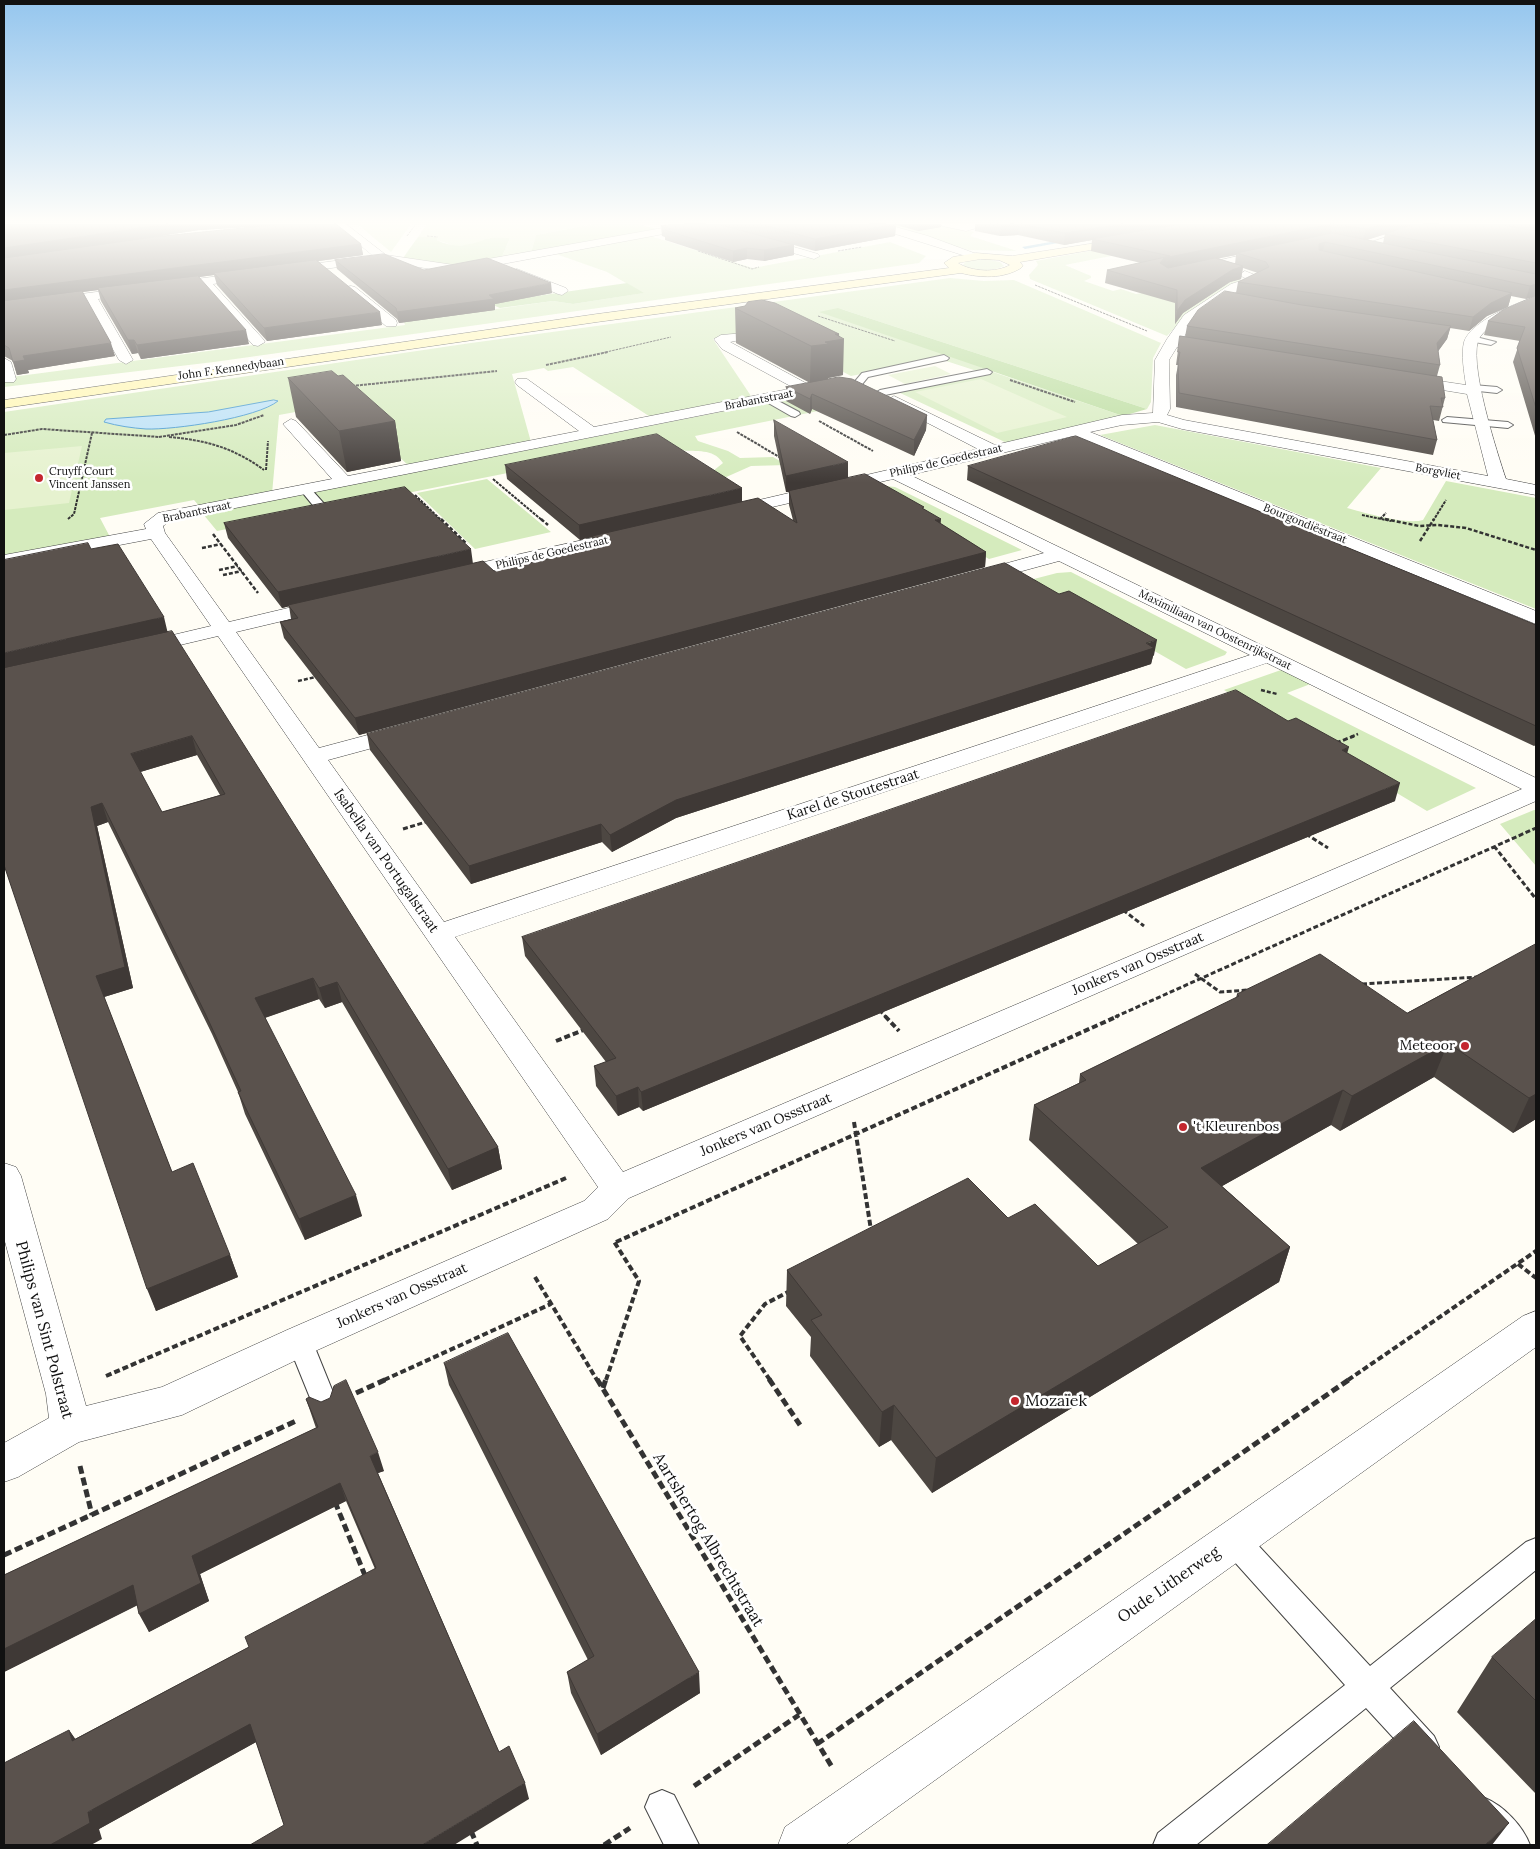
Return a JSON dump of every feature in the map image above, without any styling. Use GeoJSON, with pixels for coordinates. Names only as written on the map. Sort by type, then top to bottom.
{"type":"FeatureCollection","features":[{"type":"Feature","properties":{"kind":"main road","name":"John F. Kennedybaan"},"geometry":{"type":"LineString","coordinates":[[4,404],[162,379],[650,310]]}},
{"type":"Feature","properties":{"kind":"main road","name":"John F. Kennedybaan"},"geometry":{"type":"LineString","coordinates":[[4,397],[162,379]]}},
{"type":"Feature","properties":{"kind":"street"},"geometry":{"type":"LineString","coordinates":[[98,310],[126,360]]}},
{"type":"Feature","properties":{"kind":"street"},"geometry":{"type":"LineString","coordinates":[[230,310],[258,342]]}},
{"type":"Feature","properties":{"kind":"street"},"geometry":{"type":"LineString","coordinates":[[376,310],[391,322]]}},
{"type":"Feature","properties":{"kind":"street"},"geometry":{"type":"LineString","coordinates":[[1159,417],[1162,409],[1162,360],[1189,318],[1200,310]]}},
{"type":"Feature","properties":{"kind":"street"},"geometry":{"type":"LineString","coordinates":[[1499,483],[1480,423],[1473,389],[1470,345],[1472,338],[1487,325],[1519,310]]}},
{"type":"Feature","properties":{"kind":"street"},"geometry":{"type":"LineString","coordinates":[[1457,335],[1472,338]]}},
{"type":"Feature","properties":{"kind":"street","name":"Brabantstraat"},"geometry":{"type":"LineString","coordinates":[[740,336],[721,339],[727,346],[823,388]]}},
{"type":"Feature","properties":{"kind":"street"},"geometry":{"type":"LineString","coordinates":[[1172,342],[1231,352]]}},
{"type":"Feature","properties":{"kind":"street"},"geometry":{"type":"LineString","coordinates":[[4,362],[9,379]]}},
{"type":"Feature","properties":{"kind":"street"},"geometry":{"type":"LineString","coordinates":[[1396,378],[1473,389]]}},
{"type":"Feature","properties":{"kind":"street"},"geometry":{"type":"LineString","coordinates":[[522,382],[592,433]]}},
{"type":"Feature","properties":{"kind":"street"},"geometry":{"type":"LineString","coordinates":[[823,388],[856,386],[880,393],[992,450]]}},
{"type":"Feature","properties":{"kind":"street","name":"Brabantstraat"},"geometry":{"type":"LineString","coordinates":[[4,561],[156,533],[153,524],[164,517],[823,388]]}},
{"type":"Feature","properties":{"kind":"street","name":"Philips de Goedestraat"},"geometry":{"type":"LineString","coordinates":[[711,516],[1122,420],[1159,417]]}},
{"type":"Feature","properties":{"kind":"street","name":"Borgvliet"},"geometry":{"type":"LineString","coordinates":[[1159,417],[1182,424],[1536,490]]}},
{"type":"Feature","properties":{"kind":"street"},"geometry":{"type":"LineString","coordinates":[[291,424],[345,483]]}},
{"type":"Feature","properties":{"kind":"street","name":"Bourgondiëstraat"},"geometry":{"type":"LineString","coordinates":[[1074,431],[1536,618]]}},
{"type":"Feature","properties":{"kind":"street","name":"Maximiliaan van Oostenrijkstraat"},"geometry":{"type":"LineString","coordinates":[[901,472],[1062,554],[1536,788]]}},
{"type":"Feature","properties":{"kind":"street","name":"Philips de Goedestraat"},"geometry":{"type":"LineString","coordinates":[[433,580],[642,532]]}},
{"type":"Feature","properties":{"kind":"street","name":"Isabella van Portugalstraat"},"geometry":{"type":"LineString","coordinates":[[156,533],[522,1054],[607,1200]]}},
{"type":"Feature","properties":{"kind":"street"},"geometry":{"type":"LineString","coordinates":[[959,582],[1062,554]]}},
{"type":"Feature","properties":{"kind":"street"},"geometry":{"type":"LineString","coordinates":[[128,651],[342,601]]}},
{"type":"Feature","properties":{"kind":"street","name":"Karel de Stoutestraat"},"geometry":{"type":"LineString","coordinates":[[437,934],[1268,656]]}},
{"type":"Feature","properties":{"kind":"street"},"geometry":{"type":"LineString","coordinates":[[312,757],[426,726]]}},
{"type":"Feature","properties":{"kind":"street","name":"Jonkers van Ossstraat"},"geometry":{"type":"LineString","coordinates":[[4,1464],[70,1427],[168,1403],[300,1341],[516,1246],[607,1200],[925,1057],[1159,942],[1360,868],[1536,792]]}},
{"type":"Feature","properties":{"kind":"street","name":"Philips van Sint Polstraat"},"geometry":{"type":"LineString","coordinates":[[4,1176],[65,1394],[70,1427]]}},
{"type":"Feature","properties":{"kind":"street","name":"Oude Litherweg"},"geometry":{"type":"LineString","coordinates":[[803,1845],[1536,1327]]}},
{"type":"Feature","properties":{"kind":"lane"},"geometry":{"type":"LineString","coordinates":[[1472,338],[1491,342]]}},
{"type":"Feature","properties":{"kind":"lane"},"geometry":{"type":"LineString","coordinates":[[856,386],[864,375],[944,358]]}},
{"type":"Feature","properties":{"kind":"lane"},"geometry":{"type":"LineString","coordinates":[[880,393],[987,372]]}},
{"type":"Feature","properties":{"kind":"lane"},"geometry":{"type":"LineString","coordinates":[[1473,389],[1497,390]]}},
{"type":"Feature","properties":{"kind":"lane"},"geometry":{"type":"LineString","coordinates":[[767,398],[795,414]]}},
{"type":"Feature","properties":{"kind":"lane"},"geometry":{"type":"LineString","coordinates":[[1448,420],[1508,425]]}},
{"type":"Feature","properties":{"kind":"lane"},"geometry":{"type":"LineString","coordinates":[[306,490],[324,511]]}},
{"type":"Feature","properties":{"kind":"lane"},"geometry":{"type":"LineString","coordinates":[[300,1341],[326,1407]]}},
{"type":"Feature","properties":{"kind":"lane"},"geometry":{"type":"LineString","coordinates":[[1234,1539],[1440,1766]]}},
{"type":"Feature","properties":{"kind":"lane"},"geometry":{"type":"LineString","coordinates":[[1170,1845],[1536,1552]]}},
{"type":"Feature","properties":{"kind":"lane"},"geometry":{"type":"LineString","coordinates":[[1466,1795],[1512,1845]]}},
{"type":"Feature","properties":{"kind":"lane"},"geometry":{"type":"LineString","coordinates":[[662,1807],[682,1845]]}},
{"type":"Feature","properties":{"kind":"path"},"geometry":{"type":"LineString","coordinates":[[1097,310],[1172,342]]}},
{"type":"Feature","properties":{"kind":"path"},"geometry":{"type":"LineString","coordinates":[[538,366],[588,357],[679,334]]}},
{"type":"Feature","properties":{"kind":"path"},"geometry":{"type":"LineString","coordinates":[[344,388],[363,384],[502,370]]}},
{"type":"Feature","properties":{"kind":"path"},"geometry":{"type":"LineString","coordinates":[[159,437],[236,425],[270,413]]}},
{"type":"Feature","properties":{"kind":"path"},"geometry":{"type":"LineString","coordinates":[[812,417],[901,472]]}},
{"type":"Feature","properties":{"kind":"path"},"geometry":{"type":"LineString","coordinates":[[729,428],[830,488]]}},
{"type":"Feature","properties":{"kind":"path"},"geometry":{"type":"LineString","coordinates":[[4,435],[42,429],[192,439],[228,446],[251,459],[266,471],[263,499]]}},
{"type":"Feature","properties":{"kind":"path"},"geometry":{"type":"LineString","coordinates":[[67,521],[74,514],[92,432]]}},
{"type":"Feature","properties":{"kind":"path"},"geometry":{"type":"LineString","coordinates":[[1400,562],[1409,558],[1460,476]]}},
{"type":"Feature","properties":{"kind":"path"},"geometry":{"type":"LineString","coordinates":[[490,478],[575,547]]}},
{"type":"Feature","properties":{"kind":"path"},"geometry":{"type":"LineString","coordinates":[[422,491],[412,493],[491,567]]}},
{"type":"Feature","properties":{"kind":"path"},"geometry":{"type":"LineString","coordinates":[[197,511],[276,617]]}},
{"type":"Feature","properties":{"kind":"path"},"geometry":{"type":"LineString","coordinates":[[1380,519],[1386,513]]}},
{"type":"Feature","properties":{"kind":"path"},"geometry":{"type":"LineString","coordinates":[[1362,515],[1419,526],[1466,528],[1536,550]]}},
{"type":"Feature","properties":{"kind":"path"},"geometry":{"type":"LineString","coordinates":[[266,689],[324,675]]}},
{"type":"Feature","properties":{"kind":"path"},"geometry":{"type":"LineString","coordinates":[[1333,744],[1359,734]]}},
{"type":"Feature","properties":{"kind":"path"},"geometry":{"type":"LineString","coordinates":[[371,839],[436,819]]}},
{"type":"Feature","properties":{"kind":"path"},"geometry":{"type":"LineString","coordinates":[[1473,820],[1536,899]]}},
{"type":"Feature","properties":{"kind":"path"},"geometry":{"type":"LineString","coordinates":[[606,1247],[1536,828]]}},
{"type":"Feature","properties":{"kind":"path"},"geometry":{"type":"LineString","coordinates":[[1303,832],[1360,868]]}},
{"type":"Feature","properties":{"kind":"path"},"geometry":{"type":"LineString","coordinates":[[1120,908],[1202,979],[1220,992],[1249,990]]}},
{"type":"Feature","properties":{"kind":"path"},"geometry":{"type":"LineString","coordinates":[[1357,984],[1485,976]]}},
{"type":"Feature","properties":{"kind":"path"},"geometry":{"type":"LineString","coordinates":[[877,1009],[925,1057]]}},
{"type":"Feature","properties":{"kind":"path"},"geometry":{"type":"LineString","coordinates":[[522,1054],[587,1029]]}},
{"type":"Feature","properties":{"kind":"path"},"geometry":{"type":"LineString","coordinates":[[848,1090],[872,1237]]}},
{"type":"Feature","properties":{"kind":"path"},"geometry":{"type":"LineString","coordinates":[[603,1389],[639,1281],[614,1243],[607,1200]]}},
{"type":"Feature","properties":{"kind":"path","name":"Aartshertog Albrechtstraat"},"geometry":{"type":"LineString","coordinates":[[516,1246],[799,1715],[857,1806]]}},
{"type":"Feature","properties":{"kind":"path"},"geometry":{"type":"LineString","coordinates":[[817,1744],[1536,1251]]}},
{"type":"Feature","properties":{"kind":"path"},"geometry":{"type":"LineString","coordinates":[[1518,1264],[1536,1278]]}},
{"type":"Feature","properties":{"kind":"path"},"geometry":{"type":"LineString","coordinates":[[536,1278],[545,1274]]}},
{"type":"Feature","properties":{"kind":"path"},"geometry":{"type":"LineString","coordinates":[[798,1286],[765,1304],[740,1336],[800,1425]]}},
{"type":"Feature","properties":{"kind":"path"},"geometry":{"type":"LineString","coordinates":[[326,1407],[552,1304]]}},
{"type":"Feature","properties":{"kind":"path"},"geometry":{"type":"LineString","coordinates":[[4,1555],[300,1419],[304,1428]]}},
{"type":"Feature","properties":{"kind":"path"},"geometry":{"type":"LineString","coordinates":[[70,1427],[92,1515]]}},
{"type":"Feature","properties":{"kind":"path"},"geometry":{"type":"LineString","coordinates":[[330,1492],[368,1582]]}},
{"type":"Feature","properties":{"kind":"path"},"geometry":{"type":"LineString","coordinates":[[604,1845],[799,1715]]}},
{"type":"Feature","properties":{"kind":"path"},"geometry":{"type":"LineString","coordinates":[[469,1827],[477,1845]]}},
{"type":"Feature","properties":{"kind":"green space"},"geometry":{"type":"Polygon","coordinates":[[[487,310],[582,310],[214,362],[4,387],[4,378],[405,325],[404,322],[487,310]]]}},
{"type":"Feature","properties":{"kind":"green space"},"geometry":{"type":"Polygon","coordinates":[[[712,310],[844,310],[993,372],[1123,416],[1007,443],[898,392],[986,374],[940,359],[851,376],[767,332],[741,334],[713,339],[753,399],[652,418],[573,367],[548,371],[544,368],[512,374],[531,442],[409,466],[346,407],[312,409],[279,415],[272,494],[200,507],[194,500],[100,518],[110,537],[4,558],[4,412],[471,343],[712,310]]]}},
{"type":"Feature","properties":{"kind":"green space"},"geometry":{"type":"Polygon","coordinates":[[[845,310],[1085,310],[1161,343],[1153,358],[1151,402],[1147,409],[845,310]]]}},
{"type":"Feature","properties":{"kind":"green space"},"geometry":{"type":"Polygon","coordinates":[[[845,310],[1147,409],[1123,416],[819,312],[845,310]]]}},
{"type":"Feature","properties":{"kind":"green space"},"geometry":{"type":"Polygon","coordinates":[[[1105,310],[1194,310],[1167,336],[1105,310]]]}},
{"type":"Feature","properties":{"kind":"green space"},"geometry":{"type":"Polygon","coordinates":[[[935,366],[951,374],[905,384],[888,375],[935,366]]]}},
{"type":"Feature","properties":{"kind":"green space"},"geometry":{"type":"Polygon","coordinates":[[[981,379],[1067,417],[997,433],[915,392],[981,379]]]}},
{"type":"Feature","properties":{"kind":"green space"},"geometry":{"type":"Polygon","coordinates":[[[832,390],[882,398],[695,436],[698,441],[728,451],[740,458],[773,457],[787,465],[751,466],[724,478],[713,471],[723,463],[719,458],[709,453],[681,450],[668,441],[217,531],[203,514],[832,390]]]}},
{"type":"Feature","properties":{"kind":"green space"},"geometry":{"type":"Polygon","coordinates":[[[1155,425],[1381,468],[1347,508],[1386,518],[1407,521],[1423,520],[1446,481],[1536,498],[1536,609],[1100,435],[1155,425]]]}},
{"type":"Feature","properties":{"kind":"green space","name":"Cruyff Court Vincent Janssen"},"geometry":{"type":"Polygon","coordinates":[[[82,446],[69,503],[4,510],[4,453],[82,446]]]}},
{"type":"Feature","properties":{"kind":"green space"},"geometry":{"type":"Polygon","coordinates":[[[487,479],[551,532],[475,549],[417,493],[487,479]]]}},
{"type":"Feature","properties":{"kind":"green space"},"geometry":{"type":"Polygon","coordinates":[[[886,486],[895,487],[1022,550],[989,559],[868,490],[886,486]]]}},
{"type":"Feature","properties":{"kind":"green space"},"geometry":{"type":"Polygon","coordinates":[[[1071,572],[1227,652],[1225,655],[1186,669],[1030,580],[1057,573],[1071,572]]]}},
{"type":"Feature","properties":{"kind":"green space"},"geometry":{"type":"Polygon","coordinates":[[[1281,670],[1288,671],[1313,683],[1287,693],[1476,788],[1427,811],[1224,690],[1281,670]]]}},
{"type":"Feature","properties":{"kind":"green space"},"geometry":{"type":"Polygon","coordinates":[[[1536,810],[1536,866],[1500,824],[1536,810]]]}},
{"type":"Feature","properties":{"kind":"water"},"geometry":{"type":"Polygon","coordinates":[[[274,400],[278,401],[252,413],[195,425],[146,429],[104,422],[106,419],[208,412],[274,400]]]}},
{"type":"Feature","properties":{"kind":"building"},"geometry":{"type":"Polygon","coordinates":[[[4,310],[93,310],[111,343],[23,356],[25,360],[13,362],[9,348],[4,345],[4,310]]]}},
{"type":"Feature","properties":{"kind":"building"},"geometry":{"type":"Polygon","coordinates":[[[111,310],[228,310],[246,330],[137,345],[134,340],[128,340],[111,310]]]}},
{"type":"Feature","properties":{"kind":"building"},"geometry":{"type":"Polygon","coordinates":[[[248,310],[378,310],[380,312],[264,328],[248,310]]]}},
{"type":"Feature","properties":{"kind":"building"},"geometry":{"type":"Polygon","coordinates":[[[740,310],[790,310],[839,334],[835,334],[844,339],[825,342],[829,344],[811,346],[740,310]]]}},
{"type":"Feature","properties":{"kind":"building"},"geometry":{"type":"Polygon","coordinates":[[[1198,310],[1340,310],[1451,326],[1437,343],[1440,365],[1187,326],[1198,310]]]}},
{"type":"Feature","properties":{"kind":"building"},"geometry":{"type":"Polygon","coordinates":[[[1428,310],[1482,310],[1473,317],[1428,310]]]}},
{"type":"Feature","properties":{"kind":"building"},"geometry":{"type":"Polygon","coordinates":[[[1503,310],[1536,310],[1536,408],[1517,348],[1525,327],[1488,321],[1503,310]]]}},
{"type":"Feature","properties":{"kind":"building"},"geometry":{"type":"Polygon","coordinates":[[[1180,336],[1442,377],[1445,398],[1441,398],[1443,407],[1430,406],[1437,440],[1179,393],[1178,362],[1180,352],[1178,352],[1180,336]]]}},
{"type":"Feature","properties":{"kind":"building"},"geometry":{"type":"Polygon","coordinates":[[[332,371],[338,376],[343,375],[395,421],[339,431],[288,378],[332,371]]]}},
{"type":"Feature","properties":{"kind":"building"},"geometry":{"type":"Polygon","coordinates":[[[839,377],[852,379],[927,415],[914,440],[812,394],[810,399],[786,387],[839,377]]]}},
{"type":"Feature","properties":{"kind":"building"},"geometry":{"type":"Polygon","coordinates":[[[774,420],[848,462],[786,476],[774,420]]]}},
{"type":"Feature","properties":{"kind":"building"},"geometry":{"type":"Polygon","coordinates":[[[657,434],[742,488],[579,525],[505,465],[657,434]]]}},
{"type":"Feature","properties":{"kind":"building"},"geometry":{"type":"Polygon","coordinates":[[[1076,436],[1536,625],[1536,726],[968,466],[1076,436]]]}},
{"type":"Feature","properties":{"kind":"building"},"geometry":{"type":"Polygon","coordinates":[[[865,474],[924,507],[922,508],[941,519],[935,520],[986,552],[355,718],[280,622],[298,618],[288,605],[483,561],[494,571],[604,546],[592,536],[758,498],[797,523],[789,491],[865,474]]]}},
{"type":"Feature","properties":{"kind":"building"},"geometry":{"type":"Polygon","coordinates":[[[405,487],[471,549],[278,592],[224,523],[405,487]]]}},
{"type":"Feature","properties":{"kind":"building"},"geometry":{"type":"Polygon","coordinates":[[[88,543],[91,549],[118,544],[164,617],[4,653],[4,560],[88,543]]]}},
{"type":"Feature","properties":{"kind":"building"},"geometry":{"type":"Polygon","coordinates":[[[1005,563],[1059,594],[1069,591],[1157,640],[1146,643],[1154,648],[676,800],[610,835],[601,824],[469,866],[367,734],[1005,563]]]}},
{"type":"Feature","properties":{"kind":"building"},"geometry":{"type":"Polygon","coordinates":[[[172,631],[498,1147],[448,1169],[337,982],[319,988],[313,978],[255,998],[356,1195],[299,1219],[238,1092],[241,1091],[205,1013],[102,803],[91,807],[125,967],[96,976],[172,1172],[193,1163],[230,1255],[147,1289],[4,865],[4,668],[172,631]],[[192,736],[131,754],[162,812],[225,794],[192,736]]]}},
{"type":"Feature","properties":{"kind":"building"},"geometry":{"type":"Polygon","coordinates":[[[1236,690],[1288,721],[1296,718],[1349,747],[1342,750],[1400,783],[641,1092],[638,1087],[616,1096],[594,1066],[616,1058],[522,937],[1236,690]]]}},
{"type":"Feature","properties":{"kind":"building"},"geometry":{"type":"Polygon","coordinates":[[[1536,944],[1536,1094],[1529,1098],[1448,1043],[1352,1096],[1343,1090],[1201,1168],[1290,1247],[936,1458],[894,1405],[882,1412],[811,1320],[822,1315],[787,1270],[968,1178],[1008,1218],[1035,1204],[1098,1266],[1168,1227],[1034,1105],[1086,1080],[1080,1074],[1320,954],[1407,1013],[1536,944]]]}},
{"type":"Feature","properties":{"kind":"building"},"geometry":{"type":"Polygon","coordinates":[[[508,1333],[699,1672],[597,1734],[567,1672],[594,1656],[444,1363],[508,1333]]]}},
{"type":"Feature","properties":{"kind":"building"},"geometry":{"type":"Polygon","coordinates":[[[346,1380],[378,1452],[370,1456],[499,1752],[509,1746],[525,1783],[422,1845],[250,1845],[284,1825],[250,1724],[88,1812],[90,1823],[50,1845],[4,1845],[4,1763],[69,1730],[72,1741],[249,1647],[245,1637],[376,1568],[340,1483],[192,1556],[201,1583],[139,1614],[133,1585],[4,1649],[4,1575],[318,1427],[306,1399],[309,1397],[321,1402],[330,1398],[334,1386],[346,1380]]]}},
{"type":"Feature","properties":{"kind":"building"},"geometry":{"type":"Polygon","coordinates":[[[1536,1619],[1536,1701],[1492,1657],[1536,1619]]]}},
{"type":"Feature","properties":{"kind":"building"},"geometry":{"type":"Polygon","coordinates":[[[1414,1721],[1509,1823],[1485,1845],[1267,1845],[1414,1721]]]}},
{"type":"Feature","properties":{"kind":"place","name":"Cruyff Court Vincent Janssen"},"geometry":{"type":"Point","coordinates":[39,478]}},
{"type":"Feature","properties":{"kind":"place","name":"Meteoor"},"geometry":{"type":"Point","coordinates":[1465,1046]}},
{"type":"Feature","properties":{"kind":"place","name":"'t Kleurenbos"},"geometry":{"type":"Point","coordinates":[1183,1127]}},
{"type":"Feature","properties":{"kind":"place","name":"Mozaïek"},"geometry":{"type":"Point","coordinates":[1015,1401]}}]}
